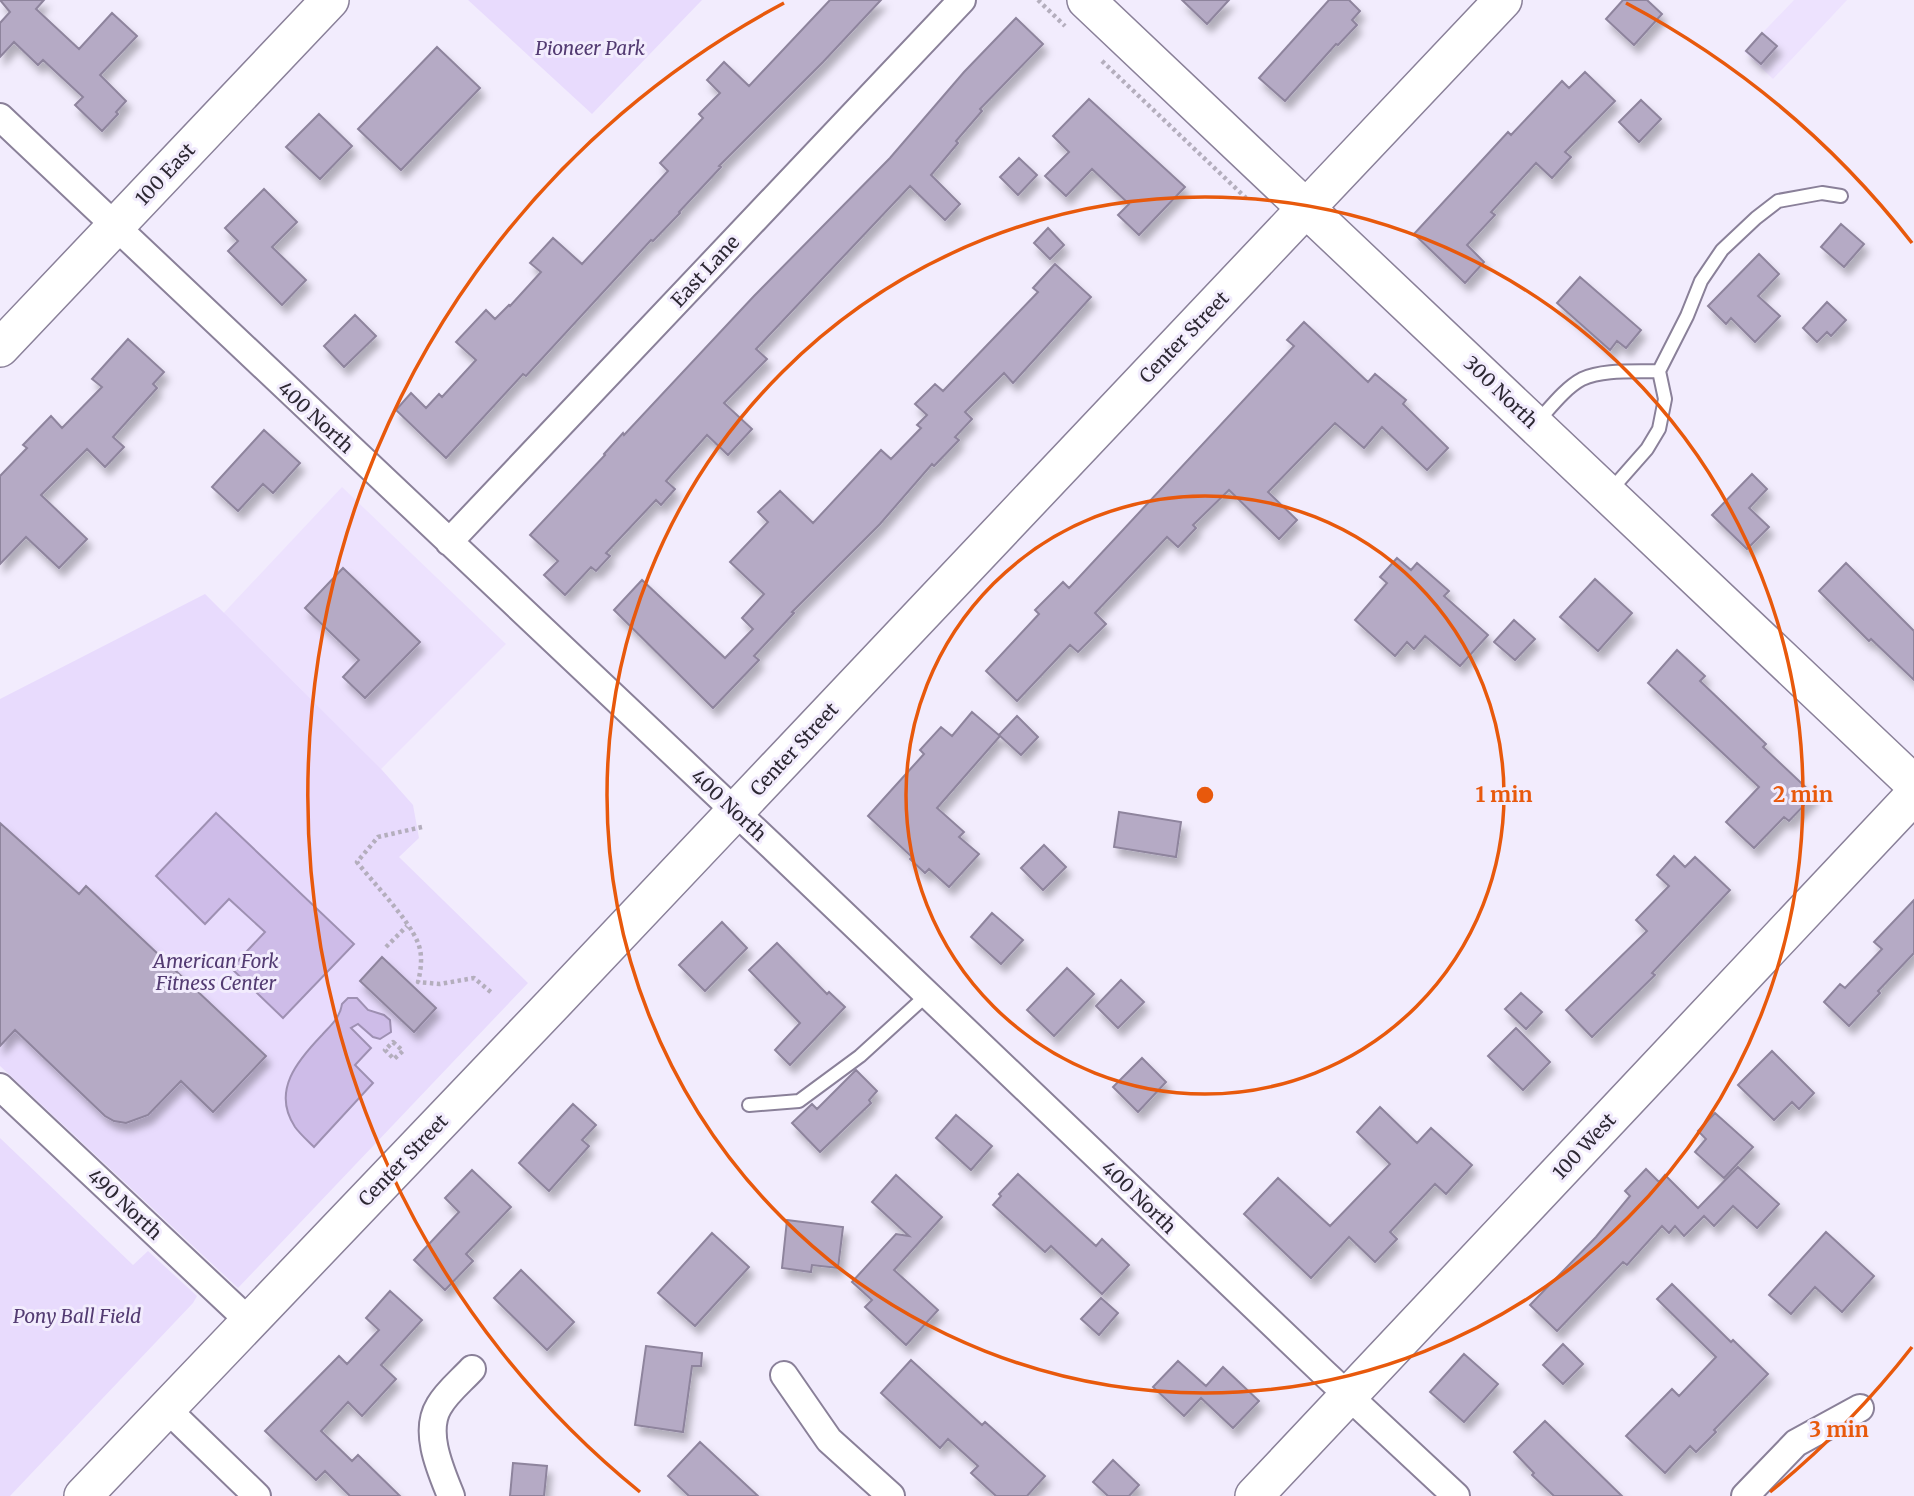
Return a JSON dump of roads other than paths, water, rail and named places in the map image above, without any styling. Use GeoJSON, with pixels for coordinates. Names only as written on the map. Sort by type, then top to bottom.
{"type":"FeatureCollection","features":[{"type":"Feature","properties":{"kind":"street","name":"100 East"},"geometry":{"type":"LineString","coordinates":[[0,348],[330,0]]}},
{"type":"Feature","properties":{"kind":"street","name":"East Lane"},"geometry":{"type":"LineString","coordinates":[[449,542],[962,0]]}},
{"type":"Feature","properties":{"kind":"street","name":"Center Street"},"geometry":{"type":"LineString","coordinates":[[83,1496],[1503,0]]}},
{"type":"Feature","properties":{"kind":"street","name":"300 North"},"geometry":{"type":"LineString","coordinates":[[1077,14],[1307,208],[1914,784]]}},
{"type":"Feature","properties":{"kind":"street","name":"400 North"},"geometry":{"type":"LineString","coordinates":[[0,117],[1456,1496]]}},
{"type":"Feature","properties":{"kind":"street","name":"100 West"},"geometry":{"type":"LineString","coordinates":[[1254,1496],[1914,795]]}},
{"type":"Feature","properties":{"kind":"street","name":"490 North"},"geometry":{"type":"LineString","coordinates":[[0,1087],[249,1321]]}},
{"type":"Feature","properties":{"kind":"street"},"geometry":{"type":"LineString","coordinates":[[451,1496],[438,1460],[433,1436],[434,1422],[437,1409],[446,1395],[472,1369]]}},
{"type":"Feature","properties":{"kind":"street"},"geometry":{"type":"LineString","coordinates":[[784,1376],[829,1440],[891,1496]]}},
{"type":"Feature","properties":{"kind":"street"},"geometry":{"type":"LineString","coordinates":[[166,1408],[257,1496]]}},
{"type":"Feature","properties":{"kind":"street"},"geometry":{"type":"LineString","coordinates":[[1745,1496],[1796,1443],[1860,1408]]}},
{"type":"Feature","properties":{"kind":"lane"},"geometry":{"type":"LineString","coordinates":[[1608,494],[1647,449],[1659,429],[1665,399],[1660,371],[1701,281],[1723,250],[1778,201],[1822,193],[1841,196]]}},
{"type":"Feature","properties":{"kind":"lane"},"geometry":{"type":"LineString","coordinates":[[1535,424],[1582,379],[1604,374],[1660,371]]}},
{"type":"Feature","properties":{"kind":"lane"},"geometry":{"type":"LineString","coordinates":[[749,1105],[799,1101],[860,1056],[928,994]]}},
{"type":"Feature","properties":{"kind":"park label","name":"Pioneer Park"},"geometry":{"type":"Point","coordinates":[590,48]}},
{"type":"Feature","properties":{"kind":"park label","name":"American Fork Fitness Center"},"geometry":{"type":"Point","coordinates":[216,972]}},
{"type":"Feature","properties":{"kind":"park label","name":"Pony Ball Field"},"geometry":{"type":"Point","coordinates":[77,1316]}}]}
